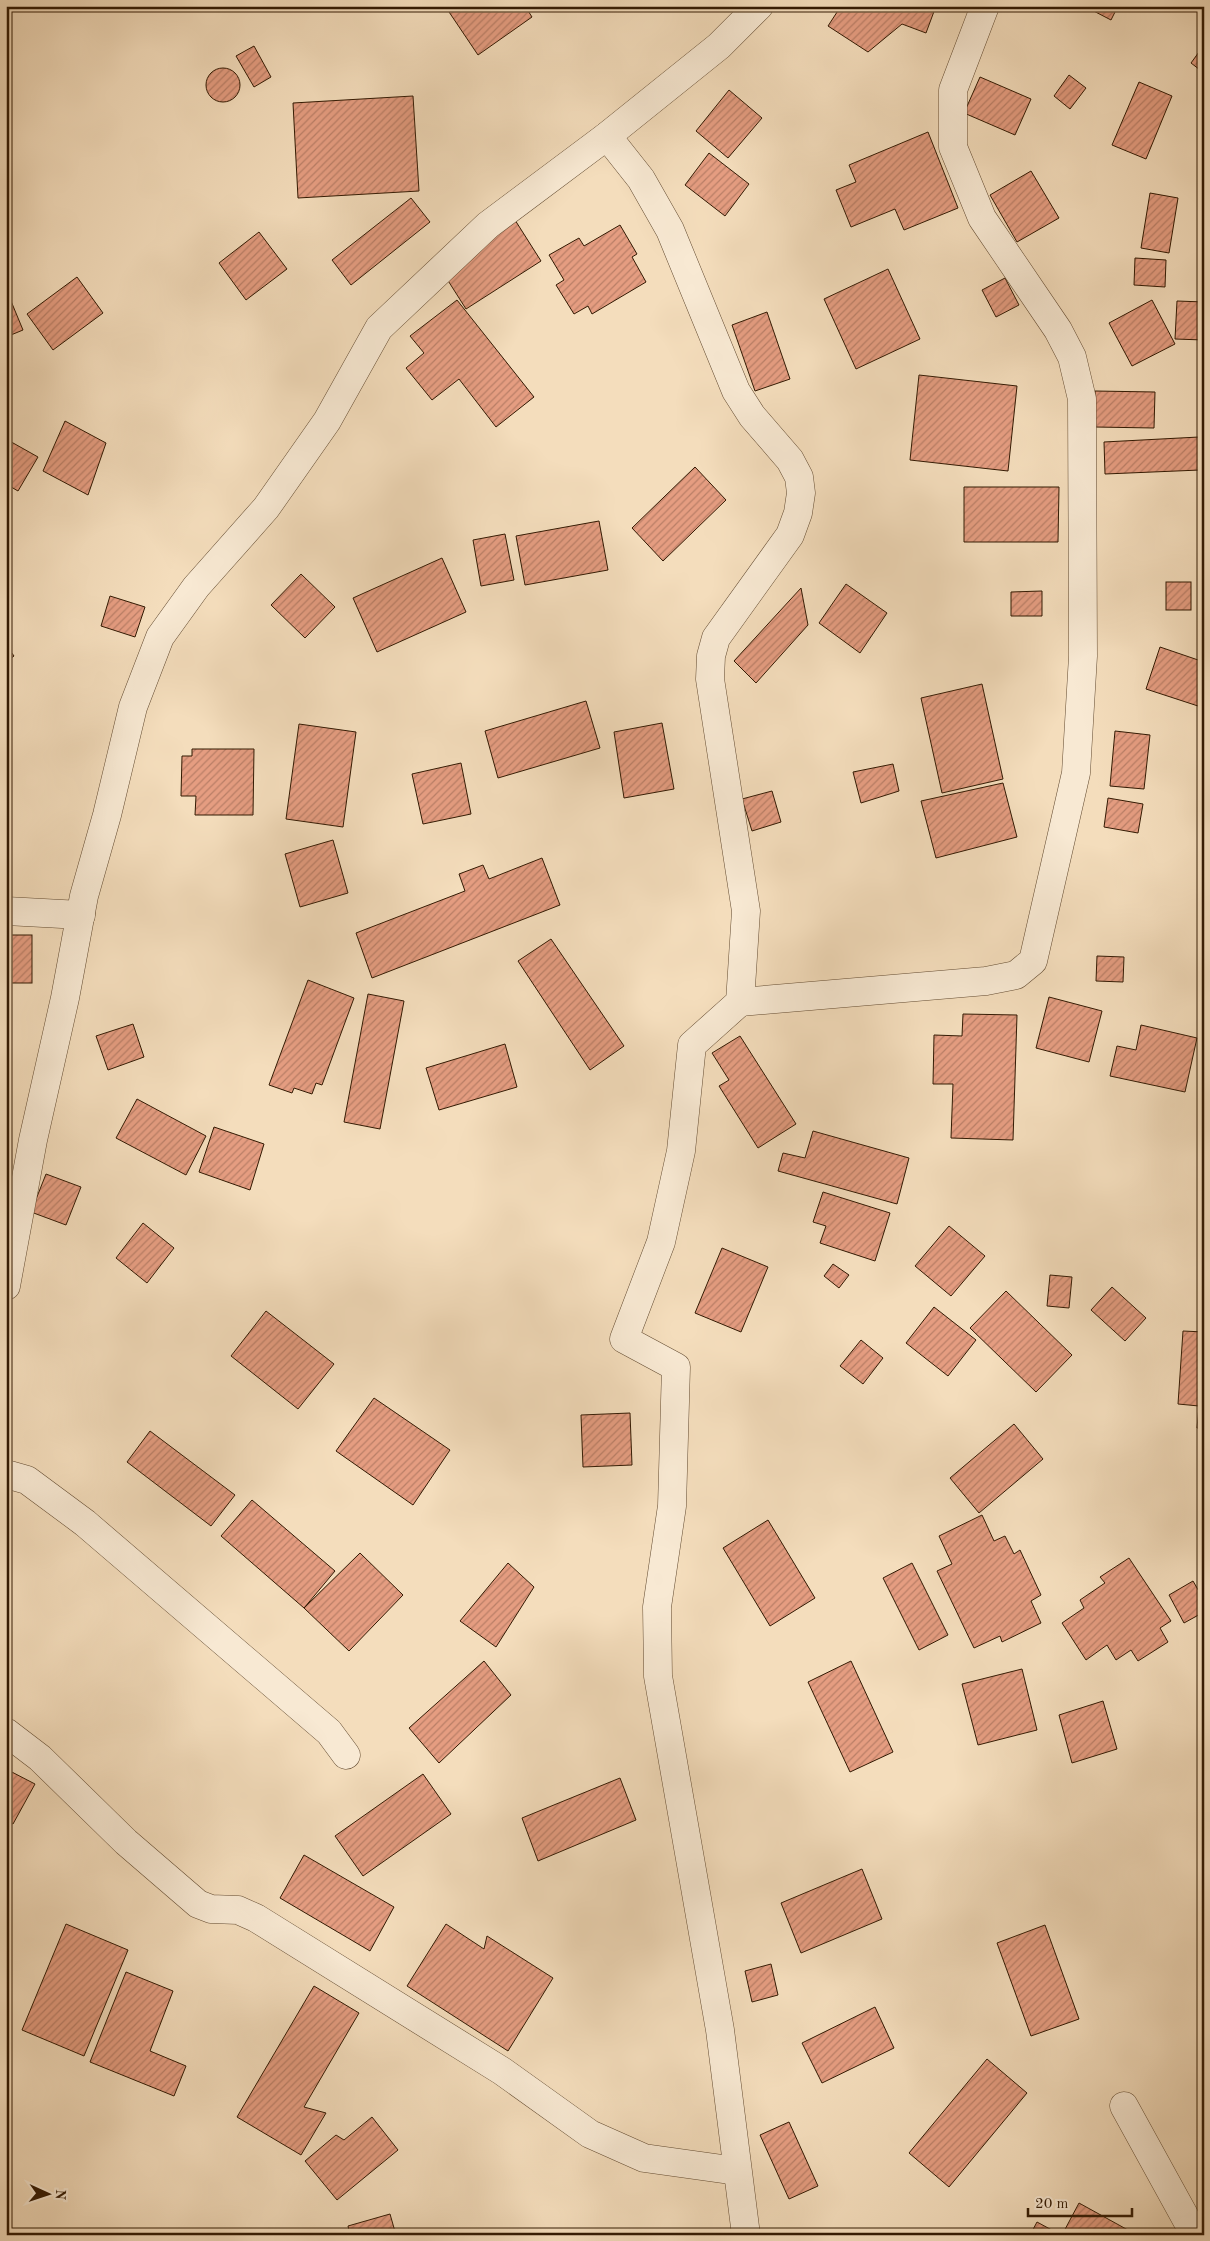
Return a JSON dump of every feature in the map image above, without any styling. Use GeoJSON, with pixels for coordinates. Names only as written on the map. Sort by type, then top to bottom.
{"type":"FeatureCollection","features":[{"type":"Feature","properties":{"kind":"street"},"geometry":{"type":"LineString","coordinates":[[6,1286],[33,1140],[65,998],[81,915],[133,707],[160,637],[196,586],[266,508],[327,421],[379,328],[488,225],[607,136],[719,46],[759,6]]}},
{"type":"Feature","properties":{"kind":"street"},"geometry":{"type":"LineString","coordinates":[[746,2235],[720,2030],[658,1676],[658,1607],[672,1506],[676,1367],[624,1339],[661,1242],[681,1151],[692,1045],[740,1002],[986,981],[1016,975],[1033,961],[1076,773],[1083,656],[1082,399],[1072,357],[1058,330],[982,218],[953,147],[953,90],[985,6]]}},
{"type":"Feature","properties":{"kind":"street"},"geometry":{"type":"LineString","coordinates":[[607,136],[641,179],[670,230],[736,391],[752,416],[790,460],[799,477],[801,493],[798,513],[790,535],[716,638],[711,656],[710,680],[746,911],[740,1002]]}},
{"type":"Feature","properties":{"kind":"street"},"geometry":{"type":"LineString","coordinates":[[6,912],[81,915]]}},
{"type":"Feature","properties":{"kind":"street"},"geometry":{"type":"LineString","coordinates":[[6,1474],[27,1480],[85,1523],[329,1732],[346,1755]]}},
{"type":"Feature","properties":{"kind":"street"},"geometry":{"type":"LineString","coordinates":[[6,1732],[40,1758],[126,1842],[198,1904],[211,1909],[238,1910],[256,1918],[502,2071],[590,2134],[644,2158],[737,2171]]}},
{"type":"Feature","properties":{"kind":"street"},"geometry":{"type":"LineString","coordinates":[[1124,2106],[1195,2235]]}},
{"type":"Feature","properties":{"kind":"building"},"geometry":{"type":"Polygon","coordinates":[[[445,6],[525,6],[532,17],[478,55],[445,6]]]}},
{"type":"Feature","properties":{"kind":"building"},"geometry":{"type":"Polygon","coordinates":[[[841,6],[936,6],[926,33],[902,24],[868,52],[828,26],[841,6]]]}},
{"type":"Feature","properties":{"kind":"building"},"geometry":{"type":"Polygon","coordinates":[[[1084,6],[1118,6],[1111,20],[1084,6]]]}},
{"type":"Feature","properties":{"kind":"building"},"geometry":{"type":"Polygon","coordinates":[[[1204,45],[1204,73],[1191,63],[1204,45]]]}},
{"type":"Feature","properties":{"kind":"building"},"geometry":{"type":"Polygon","coordinates":[[[254,46],[271,77],[254,87],[236,56],[254,46]]]}},
{"type":"Feature","properties":{"kind":"building"},"geometry":{"type":"Polygon","coordinates":[[[223,68],[230,69],[235,73],[239,78],[239,92],[235,97],[230,101],[223,102],[216,101],[211,97],[207,92],[206,85],[207,78],[211,73],[216,69],[223,68]]]}},
{"type":"Feature","properties":{"kind":"building"},"geometry":{"type":"Polygon","coordinates":[[[1069,75],[1086,88],[1070,109],[1054,96],[1069,75]]]}},
{"type":"Feature","properties":{"kind":"building"},"geometry":{"type":"Polygon","coordinates":[[[980,77],[1031,99],[1015,135],[964,113],[980,77]]]}},
{"type":"Feature","properties":{"kind":"building"},"geometry":{"type":"Polygon","coordinates":[[[1139,82],[1172,96],[1146,159],[1112,145],[1139,82]]]}},
{"type":"Feature","properties":{"kind":"building"},"geometry":{"type":"Polygon","coordinates":[[[729,90],[762,118],[728,158],[696,131],[729,90]]]}},
{"type":"Feature","properties":{"kind":"building"},"geometry":{"type":"Polygon","coordinates":[[[413,96],[419,191],[298,198],[293,103],[413,96]]]}},
{"type":"Feature","properties":{"kind":"building"},"geometry":{"type":"Polygon","coordinates":[[[928,132],[958,208],[904,230],[895,209],[851,227],[836,190],[856,182],[849,165],[928,132]]]}},
{"type":"Feature","properties":{"kind":"building"},"geometry":{"type":"Polygon","coordinates":[[[709,153],[749,184],[725,216],[685,185],[709,153]]]}},
{"type":"Feature","properties":{"kind":"building"},"geometry":{"type":"Polygon","coordinates":[[[1031,171],[1059,218],[1017,242],[990,195],[1031,171]]]}},
{"type":"Feature","properties":{"kind":"building"},"geometry":{"type":"Polygon","coordinates":[[[1150,193],[1178,198],[1169,253],[1141,248],[1150,193]]]}},
{"type":"Feature","properties":{"kind":"building"},"geometry":{"type":"Polygon","coordinates":[[[411,198],[430,222],[351,285],[332,260],[411,198]]]}},
{"type":"Feature","properties":{"kind":"building"},"geometry":{"type":"Polygon","coordinates":[[[515,220],[541,261],[466,309],[440,268],[515,220]]]}},
{"type":"Feature","properties":{"kind":"building"},"geometry":{"type":"Polygon","coordinates":[[[620,225],[637,254],[632,257],[646,282],[592,314],[588,306],[574,314],[556,285],[564,280],[549,255],[579,238],[584,246],[620,225]]]}},
{"type":"Feature","properties":{"kind":"building"},"geometry":{"type":"Polygon","coordinates":[[[259,232],[287,269],[246,300],[219,263],[259,232]]]}},
{"type":"Feature","properties":{"kind":"building"},"geometry":{"type":"Polygon","coordinates":[[[1135,258],[1166,260],[1165,287],[1134,285],[1135,258]]]}},
{"type":"Feature","properties":{"kind":"building"},"geometry":{"type":"Polygon","coordinates":[[[888,269],[920,339],[856,369],[824,299],[888,269]]]}},
{"type":"Feature","properties":{"kind":"building"},"geometry":{"type":"Polygon","coordinates":[[[77,277],[103,313],[53,350],[27,314],[77,277]]]}},
{"type":"Feature","properties":{"kind":"building"},"geometry":{"type":"Polygon","coordinates":[[[1005,278],[1019,305],[996,317],[982,290],[1005,278]]]}},
{"type":"Feature","properties":{"kind":"building"},"geometry":{"type":"Polygon","coordinates":[[[6,289],[23,330],[6,337],[6,289]]]}},
{"type":"Feature","properties":{"kind":"building"},"geometry":{"type":"Polygon","coordinates":[[[457,300],[534,397],[496,427],[459,379],[432,400],[406,368],[424,353],[410,336],[457,300]]]}},
{"type":"Feature","properties":{"kind":"building"},"geometry":{"type":"Polygon","coordinates":[[[1152,300],[1175,344],[1132,366],[1109,323],[1152,300]]]}},
{"type":"Feature","properties":{"kind":"building"},"geometry":{"type":"Polygon","coordinates":[[[1177,301],[1204,302],[1204,340],[1175,339],[1177,301]]]}},
{"type":"Feature","properties":{"kind":"building"},"geometry":{"type":"Polygon","coordinates":[[[767,312],[790,379],[755,391],[732,325],[767,312]]]}},
{"type":"Feature","properties":{"kind":"building"},"geometry":{"type":"Polygon","coordinates":[[[919,375],[1017,386],[1008,471],[910,460],[919,375]]]}},
{"type":"Feature","properties":{"kind":"building"},"geometry":{"type":"Polygon","coordinates":[[[1095,391],[1155,392],[1154,428],[1095,427],[1095,391]]]}},
{"type":"Feature","properties":{"kind":"building"},"geometry":{"type":"Polygon","coordinates":[[[65,421],[106,443],[88,495],[43,471],[65,421]]]}},
{"type":"Feature","properties":{"kind":"building"},"geometry":{"type":"Polygon","coordinates":[[[1199,437],[1200,470],[1105,474],[1104,442],[1199,437]]]}},
{"type":"Feature","properties":{"kind":"building"},"geometry":{"type":"Polygon","coordinates":[[[6,439],[38,457],[18,491],[6,484],[6,439]]]}},
{"type":"Feature","properties":{"kind":"building"},"geometry":{"type":"Polygon","coordinates":[[[695,467],[726,500],[663,561],[632,528],[695,467]]]}},
{"type":"Feature","properties":{"kind":"building"},"geometry":{"type":"Polygon","coordinates":[[[964,487],[1059,487],[1058,542],[964,542],[964,487]]]}},
{"type":"Feature","properties":{"kind":"building"},"geometry":{"type":"Polygon","coordinates":[[[599,521],[608,570],[525,585],[516,536],[599,521]]]}},
{"type":"Feature","properties":{"kind":"building"},"geometry":{"type":"Polygon","coordinates":[[[505,534],[514,580],[481,586],[473,540],[505,534]]]}},
{"type":"Feature","properties":{"kind":"building"},"geometry":{"type":"Polygon","coordinates":[[[442,558],[466,612],[377,652],[353,598],[442,558]]]}},
{"type":"Feature","properties":{"kind":"building"},"geometry":{"type":"Polygon","coordinates":[[[301,574],[335,607],[305,638],[271,605],[301,574]]]}},
{"type":"Feature","properties":{"kind":"building"},"geometry":{"type":"Polygon","coordinates":[[[1166,582],[1191,582],[1191,610],[1166,610],[1166,582]]]}},
{"type":"Feature","properties":{"kind":"building"},"geometry":{"type":"Polygon","coordinates":[[[846,584],[887,613],[860,653],[819,623],[846,584]]]}},
{"type":"Feature","properties":{"kind":"building"},"geometry":{"type":"Polygon","coordinates":[[[801,588],[808,625],[756,683],[734,661],[801,588]]]}},
{"type":"Feature","properties":{"kind":"building"},"geometry":{"type":"Polygon","coordinates":[[[1042,591],[1042,616],[1011,616],[1011,592],[1042,591]]]}},
{"type":"Feature","properties":{"kind":"building"},"geometry":{"type":"Polygon","coordinates":[[[110,596],[145,607],[135,637],[101,626],[110,596]]]}},
{"type":"Feature","properties":{"kind":"building"},"geometry":{"type":"Polygon","coordinates":[[[6,645],[14,656],[6,662],[6,645]]]}},
{"type":"Feature","properties":{"kind":"building"},"geometry":{"type":"Polygon","coordinates":[[[1160,647],[1204,662],[1204,690],[1198,706],[1146,689],[1160,647]]]}},
{"type":"Feature","properties":{"kind":"building"},"geometry":{"type":"Polygon","coordinates":[[[982,684],[1003,779],[942,793],[921,698],[982,684]]]}},
{"type":"Feature","properties":{"kind":"building"},"geometry":{"type":"Polygon","coordinates":[[[586,701],[600,748],[498,778],[485,731],[586,701]]]}},
{"type":"Feature","properties":{"kind":"building"},"geometry":{"type":"Polygon","coordinates":[[[662,723],[674,789],[624,798],[614,732],[662,723]]]}},
{"type":"Feature","properties":{"kind":"building"},"geometry":{"type":"Polygon","coordinates":[[[299,724],[356,732],[343,827],[286,819],[299,724]]]}},
{"type":"Feature","properties":{"kind":"building"},"geometry":{"type":"Polygon","coordinates":[[[1115,731],[1150,735],[1144,789],[1110,786],[1115,731]]]}},
{"type":"Feature","properties":{"kind":"building"},"geometry":{"type":"Polygon","coordinates":[[[192,749],[254,749],[253,815],[195,815],[196,796],[181,796],[182,756],[192,756],[192,749]]]}},
{"type":"Feature","properties":{"kind":"building"},"geometry":{"type":"Polygon","coordinates":[[[461,763],[471,814],[423,824],[412,774],[461,763]]]}},
{"type":"Feature","properties":{"kind":"building"},"geometry":{"type":"Polygon","coordinates":[[[893,764],[899,791],[861,803],[853,772],[893,764]]]}},
{"type":"Feature","properties":{"kind":"building"},"geometry":{"type":"Polygon","coordinates":[[[1003,783],[1017,837],[936,858],[921,801],[1003,783]]]}},
{"type":"Feature","properties":{"kind":"building"},"geometry":{"type":"Polygon","coordinates":[[[772,791],[781,822],[752,831],[742,799],[772,791]]]}},
{"type":"Feature","properties":{"kind":"building"},"geometry":{"type":"Polygon","coordinates":[[[1108,798],[1143,804],[1138,833],[1104,827],[1108,798]]]}},
{"type":"Feature","properties":{"kind":"building"},"geometry":{"type":"Polygon","coordinates":[[[333,840],[348,893],[300,907],[285,854],[333,840]]]}},
{"type":"Feature","properties":{"kind":"building"},"geometry":{"type":"Polygon","coordinates":[[[542,858],[560,905],[372,978],[356,933],[465,891],[459,874],[483,865],[489,879],[542,858]]]}},
{"type":"Feature","properties":{"kind":"building"},"geometry":{"type":"Polygon","coordinates":[[[6,935],[32,935],[32,983],[6,983],[6,935]]]}},
{"type":"Feature","properties":{"kind":"building"},"geometry":{"type":"Polygon","coordinates":[[[551,939],[624,1046],[590,1070],[518,961],[551,939]]]}},
{"type":"Feature","properties":{"kind":"building"},"geometry":{"type":"Polygon","coordinates":[[[1097,956],[1124,957],[1123,982],[1096,981],[1097,956]]]}},
{"type":"Feature","properties":{"kind":"building"},"geometry":{"type":"Polygon","coordinates":[[[308,980],[354,998],[322,1085],[316,1083],[312,1094],[294,1088],[292,1093],[269,1085],[308,980]]]}},
{"type":"Feature","properties":{"kind":"building"},"geometry":{"type":"Polygon","coordinates":[[[368,994],[404,1001],[380,1129],[344,1122],[368,994]]]}},
{"type":"Feature","properties":{"kind":"building"},"geometry":{"type":"Polygon","coordinates":[[[1049,997],[1102,1011],[1089,1062],[1036,1048],[1049,997]]]}},
{"type":"Feature","properties":{"kind":"building"},"geometry":{"type":"Polygon","coordinates":[[[963,1014],[1017,1015],[1013,1140],[951,1138],[953,1084],[933,1084],[934,1035],[962,1036],[963,1014]]]}},
{"type":"Feature","properties":{"kind":"building"},"geometry":{"type":"Polygon","coordinates":[[[133,1024],[144,1057],[108,1070],[96,1036],[133,1024]]]}},
{"type":"Feature","properties":{"kind":"building"},"geometry":{"type":"Polygon","coordinates":[[[1141,1025],[1197,1038],[1185,1092],[1110,1076],[1117,1046],[1136,1050],[1141,1025]]]}},
{"type":"Feature","properties":{"kind":"building"},"geometry":{"type":"Polygon","coordinates":[[[740,1036],[796,1124],[758,1148],[719,1086],[729,1080],[712,1053],[740,1036]]]}},
{"type":"Feature","properties":{"kind":"building"},"geometry":{"type":"Polygon","coordinates":[[[505,1044],[517,1087],[439,1110],[426,1068],[505,1044]]]}},
{"type":"Feature","properties":{"kind":"building"},"geometry":{"type":"Polygon","coordinates":[[[137,1099],[206,1136],[186,1175],[116,1138],[137,1099]]]}},
{"type":"Feature","properties":{"kind":"building"},"geometry":{"type":"Polygon","coordinates":[[[214,1127],[264,1144],[250,1190],[199,1172],[214,1127]]]}},
{"type":"Feature","properties":{"kind":"building"},"geometry":{"type":"Polygon","coordinates":[[[813,1131],[909,1158],[897,1204],[778,1171],[783,1153],[805,1158],[813,1131]]]}},
{"type":"Feature","properties":{"kind":"building"},"geometry":{"type":"Polygon","coordinates":[[[46,1174],[81,1187],[66,1225],[31,1212],[46,1174]]]}},
{"type":"Feature","properties":{"kind":"building"},"geometry":{"type":"Polygon","coordinates":[[[823,1192],[890,1213],[875,1261],[820,1243],[826,1226],[813,1222],[823,1192]]]}},
{"type":"Feature","properties":{"kind":"building"},"geometry":{"type":"Polygon","coordinates":[[[143,1223],[174,1248],[147,1283],[116,1258],[143,1223]]]}},
{"type":"Feature","properties":{"kind":"building"},"geometry":{"type":"Polygon","coordinates":[[[949,1226],[985,1256],[951,1296],[915,1266],[949,1226]]]}},
{"type":"Feature","properties":{"kind":"building"},"geometry":{"type":"Polygon","coordinates":[[[722,1248],[768,1267],[741,1332],[695,1313],[722,1248]]]}},
{"type":"Feature","properties":{"kind":"building"},"geometry":{"type":"Polygon","coordinates":[[[833,1264],[849,1275],[839,1288],[824,1276],[833,1264]]]}},
{"type":"Feature","properties":{"kind":"building"},"geometry":{"type":"Polygon","coordinates":[[[1050,1275],[1072,1277],[1069,1308],[1047,1306],[1050,1275]]]}},
{"type":"Feature","properties":{"kind":"building"},"geometry":{"type":"Polygon","coordinates":[[[1112,1287],[1146,1318],[1125,1341],[1091,1310],[1112,1287]]]}},
{"type":"Feature","properties":{"kind":"building"},"geometry":{"type":"Polygon","coordinates":[[[1006,1291],[1072,1355],[1036,1392],[970,1328],[1006,1291]]]}},
{"type":"Feature","properties":{"kind":"building"},"geometry":{"type":"Polygon","coordinates":[[[934,1307],[976,1340],[948,1376],[906,1343],[934,1307]]]}},
{"type":"Feature","properties":{"kind":"building"},"geometry":{"type":"Polygon","coordinates":[[[266,1311],[334,1364],[298,1409],[231,1356],[266,1311]]]}},
{"type":"Feature","properties":{"kind":"building"},"geometry":{"type":"Polygon","coordinates":[[[1183,1331],[1204,1332],[1204,1428],[1197,1428],[1199,1406],[1178,1404],[1183,1331]]]}},
{"type":"Feature","properties":{"kind":"building"},"geometry":{"type":"Polygon","coordinates":[[[861,1340],[883,1358],[863,1384],[840,1366],[861,1340]]]}},
{"type":"Feature","properties":{"kind":"building"},"geometry":{"type":"Polygon","coordinates":[[[374,1398],[450,1450],[413,1505],[336,1451],[374,1398]]]}},
{"type":"Feature","properties":{"kind":"building"},"geometry":{"type":"Polygon","coordinates":[[[630,1413],[632,1465],[583,1467],[581,1415],[630,1413]]]}},
{"type":"Feature","properties":{"kind":"building"},"geometry":{"type":"Polygon","coordinates":[[[1014,1424],[1043,1459],[979,1513],[950,1478],[1014,1424]]]}},
{"type":"Feature","properties":{"kind":"building"},"geometry":{"type":"Polygon","coordinates":[[[150,1431],[235,1495],[211,1526],[127,1462],[150,1431]]]}},
{"type":"Feature","properties":{"kind":"building"},"geometry":{"type":"Polygon","coordinates":[[[252,1500],[335,1571],[304,1608],[221,1536],[252,1500]]]}},
{"type":"Feature","properties":{"kind":"building"},"geometry":{"type":"Polygon","coordinates":[[[982,1515],[994,1541],[1005,1536],[1014,1554],[1020,1550],[1041,1595],[1031,1601],[1041,1623],[1002,1642],[1000,1636],[974,1648],[937,1571],[952,1564],[939,1536],[982,1515]]]}},
{"type":"Feature","properties":{"kind":"building"},"geometry":{"type":"Polygon","coordinates":[[[768,1520],[815,1598],[770,1626],[723,1548],[768,1520]]]}},
{"type":"Feature","properties":{"kind":"building"},"geometry":{"type":"Polygon","coordinates":[[[360,1553],[403,1595],[349,1651],[304,1608],[360,1553]]]}},
{"type":"Feature","properties":{"kind":"building"},"geometry":{"type":"Polygon","coordinates":[[[1129,1558],[1171,1621],[1160,1628],[1168,1642],[1138,1661],[1131,1650],[1116,1660],[1107,1645],[1086,1660],[1062,1623],[1084,1608],[1080,1600],[1105,1583],[1100,1577],[1129,1558]]]}},
{"type":"Feature","properties":{"kind":"building"},"geometry":{"type":"Polygon","coordinates":[[[508,1563],[534,1587],[496,1647],[460,1621],[508,1563]]]}},
{"type":"Feature","properties":{"kind":"building"},"geometry":{"type":"Polygon","coordinates":[[[912,1563],[948,1635],[919,1650],[883,1578],[912,1563]]]}},
{"type":"Feature","properties":{"kind":"building"},"geometry":{"type":"Polygon","coordinates":[[[1193,1581],[1204,1600],[1204,1612],[1184,1623],[1169,1595],[1193,1581]]]}},
{"type":"Feature","properties":{"kind":"building"},"geometry":{"type":"Polygon","coordinates":[[[484,1661],[511,1695],[439,1763],[409,1728],[484,1661]]]}},
{"type":"Feature","properties":{"kind":"building"},"geometry":{"type":"Polygon","coordinates":[[[851,1661],[893,1752],[850,1772],[808,1682],[851,1661]]]}},
{"type":"Feature","properties":{"kind":"building"},"geometry":{"type":"Polygon","coordinates":[[[1022,1669],[1037,1730],[978,1745],[962,1684],[1022,1669]]]}},
{"type":"Feature","properties":{"kind":"building"},"geometry":{"type":"Polygon","coordinates":[[[1103,1701],[1117,1749],[1072,1763],[1059,1715],[1103,1701]]]}},
{"type":"Feature","properties":{"kind":"building"},"geometry":{"type":"Polygon","coordinates":[[[6,1769],[35,1784],[13,1824],[6,1821],[6,1769]]]}},
{"type":"Feature","properties":{"kind":"building"},"geometry":{"type":"Polygon","coordinates":[[[423,1774],[451,1814],[363,1876],[335,1836],[423,1774]]]}},
{"type":"Feature","properties":{"kind":"building"},"geometry":{"type":"Polygon","coordinates":[[[620,1778],[636,1820],[538,1861],[522,1818],[620,1778]]]}},
{"type":"Feature","properties":{"kind":"building"},"geometry":{"type":"Polygon","coordinates":[[[304,1855],[394,1907],[370,1951],[280,1898],[304,1855]]]}},
{"type":"Feature","properties":{"kind":"building"},"geometry":{"type":"Polygon","coordinates":[[[862,1869],[882,1919],[801,1953],[781,1903],[862,1869]]]}},
{"type":"Feature","properties":{"kind":"building"},"geometry":{"type":"Polygon","coordinates":[[[66,1924],[128,1950],[84,2056],[22,2030],[66,1924]]]}},
{"type":"Feature","properties":{"kind":"building"},"geometry":{"type":"Polygon","coordinates":[[[446,1924],[484,1949],[487,1936],[553,1978],[508,2051],[407,1986],[446,1924]]]}},
{"type":"Feature","properties":{"kind":"building"},"geometry":{"type":"Polygon","coordinates":[[[1045,1925],[1079,2019],[1031,2036],[997,1943],[1045,1925]]]}},
{"type":"Feature","properties":{"kind":"building"},"geometry":{"type":"Polygon","coordinates":[[[771,1964],[778,1995],[752,2002],[745,1971],[771,1964]]]}},
{"type":"Feature","properties":{"kind":"building"},"geometry":{"type":"Polygon","coordinates":[[[126,1972],[173,1991],[150,2051],[186,2066],[174,2096],[90,2062],[126,1972]]]}},
{"type":"Feature","properties":{"kind":"building"},"geometry":{"type":"Polygon","coordinates":[[[314,1986],[359,2013],[304,2107],[326,2113],[301,2155],[237,2117],[314,1986]]]}},
{"type":"Feature","properties":{"kind":"building"},"geometry":{"type":"Polygon","coordinates":[[[875,2007],[894,2048],[822,2083],[802,2043],[875,2007]]]}},
{"type":"Feature","properties":{"kind":"building"},"geometry":{"type":"Polygon","coordinates":[[[987,2059],[1027,2093],[949,2187],[909,2153],[987,2059]]]}},
{"type":"Feature","properties":{"kind":"building"},"geometry":{"type":"Polygon","coordinates":[[[372,2117],[398,2150],[337,2200],[305,2161],[336,2135],[344,2140],[372,2117]]]}},
{"type":"Feature","properties":{"kind":"building"},"geometry":{"type":"Polygon","coordinates":[[[789,2122],[818,2186],[789,2199],[760,2135],[789,2122]]]}},
{"type":"Feature","properties":{"kind":"building"},"geometry":{"type":"Polygon","coordinates":[[[1079,2203],[1137,2235],[1062,2235],[1079,2203]]]}},
{"type":"Feature","properties":{"kind":"building"},"geometry":{"type":"Polygon","coordinates":[[[390,2214],[396,2235],[350,2235],[348,2226],[390,2214]]]}},
{"type":"Feature","properties":{"kind":"building"},"geometry":{"type":"Polygon","coordinates":[[[1037,2222],[1061,2235],[1030,2235],[1037,2222]]]}}]}
